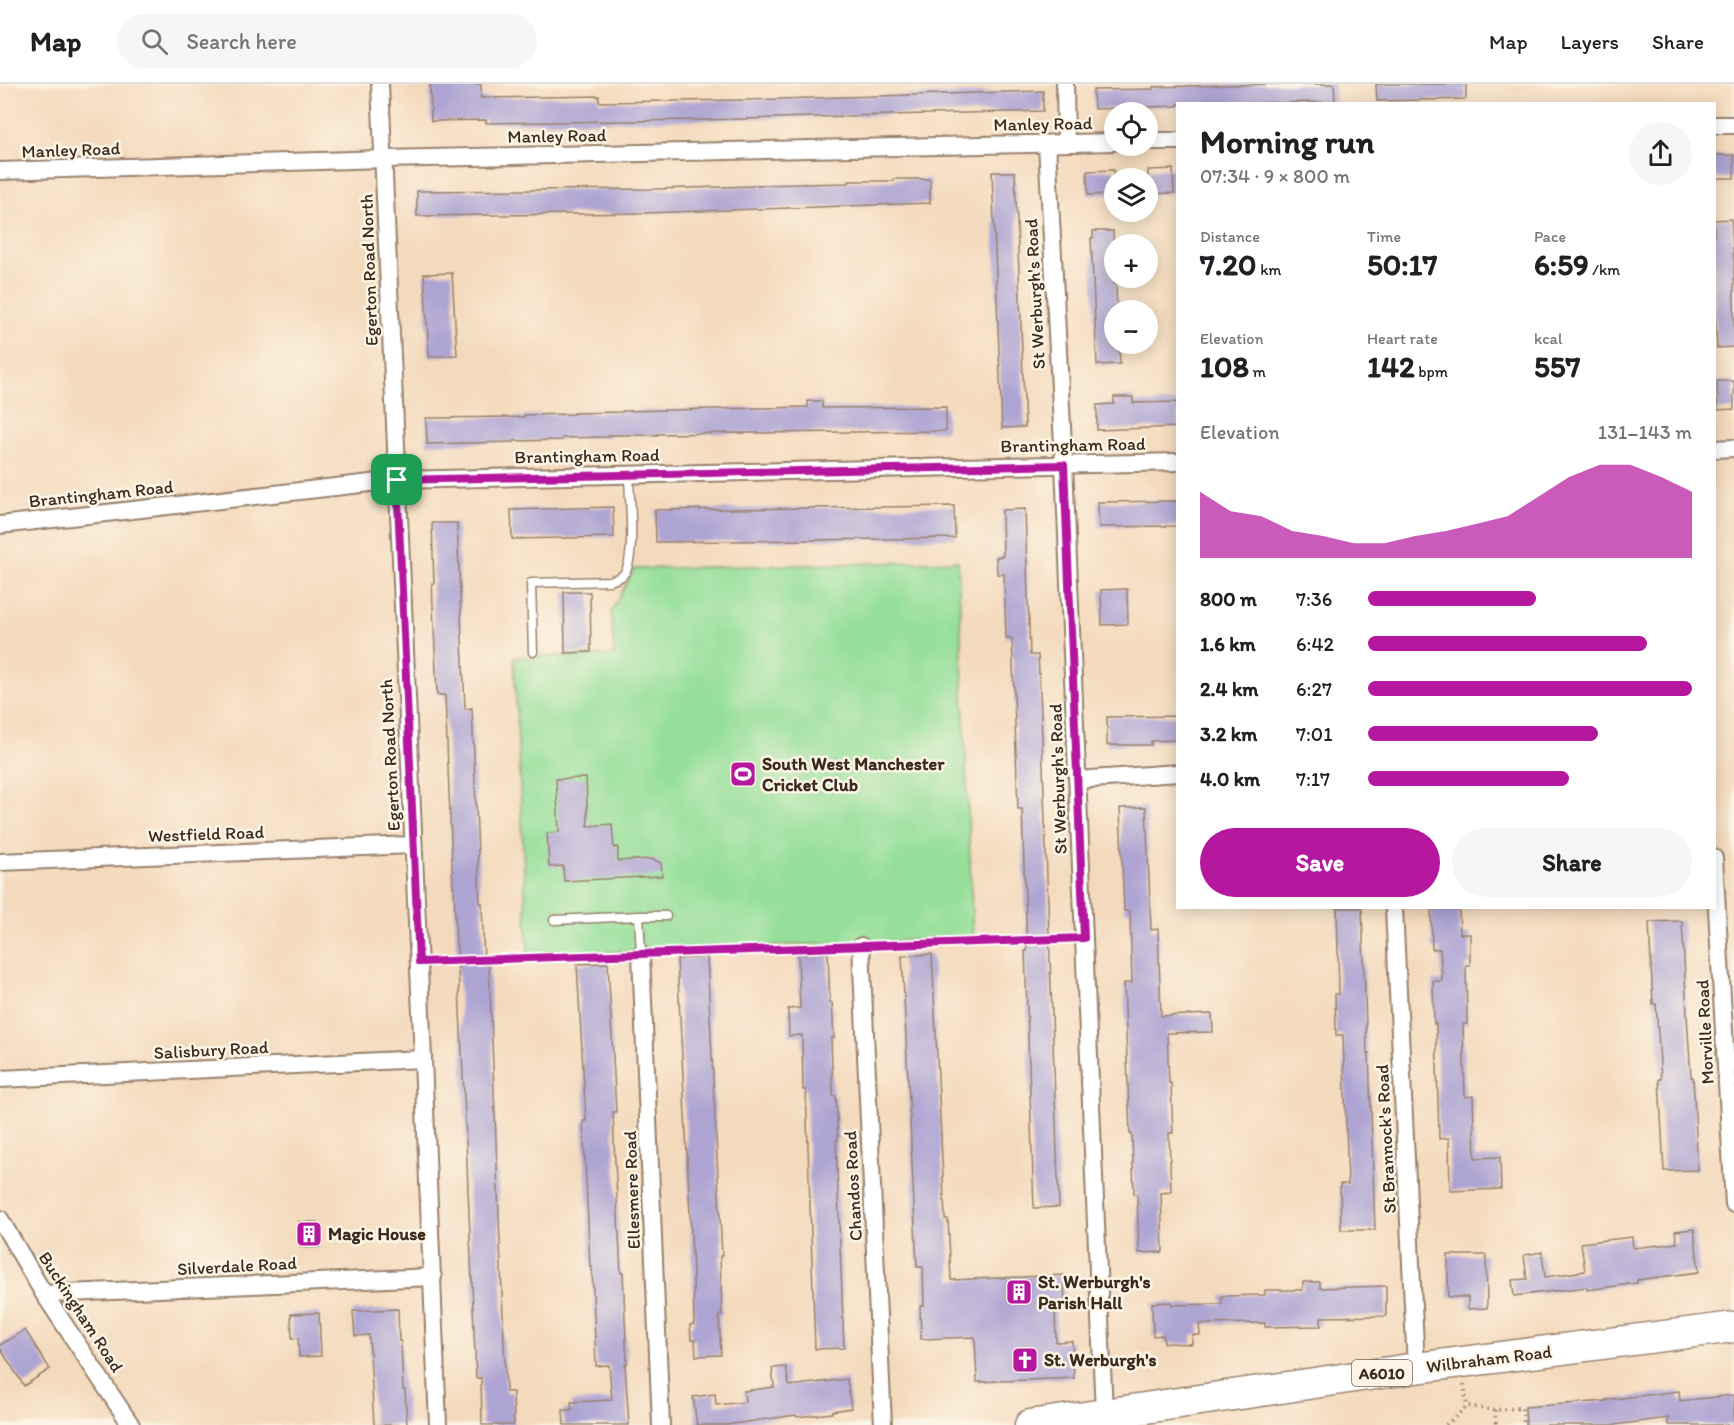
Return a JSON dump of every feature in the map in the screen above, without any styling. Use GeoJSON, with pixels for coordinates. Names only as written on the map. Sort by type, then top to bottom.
{"type":"FeatureCollection","features":[{"type":"Feature","properties":{"kind":"highway","name":"Wilbraham Road"},"geometry":{"type":"LineString","coordinates":[[1030,1425],[1416,1368],[1734,1327]]}},
{"type":"Feature","properties":{"kind":"street","name":"Egerton Road North"},"geometry":{"type":"LineString","coordinates":[[380,84],[438,1425]]}},
{"type":"Feature","properties":{"kind":"street"},"geometry":{"type":"LineString","coordinates":[[1065,84],[1066,144]]}},
{"type":"Feature","properties":{"kind":"street"},"geometry":{"type":"LineString","coordinates":[[1716,125],[1734,125]]}},
{"type":"Feature","properties":{"kind":"street"},"geometry":{"type":"LineString","coordinates":[[1158,141],[1176,141]]}},
{"type":"Feature","properties":{"kind":"street","name":"Manley Road"},"geometry":{"type":"LineString","coordinates":[[0,171],[384,159],[1104,142]]}},
{"type":"Feature","properties":{"kind":"street","name":"St Werburgh's Road"},"geometry":{"type":"LineString","coordinates":[[1047,144],[1064,465],[1104,1413]]}},
{"type":"Feature","properties":{"kind":"street"},"geometry":{"type":"LineString","coordinates":[[1716,449],[1734,448]]}},
{"type":"Feature","properties":{"kind":"street","name":"Brantingham Road"},"geometry":{"type":"LineString","coordinates":[[0,525],[397,480],[1176,462]]}},
{"type":"Feature","properties":{"kind":"street"},"geometry":{"type":"LineString","coordinates":[[1077,780],[1176,773]]}},
{"type":"Feature","properties":{"kind":"street","name":"Westfield Road"},"geometry":{"type":"LineString","coordinates":[[0,862],[413,845]]}},
{"type":"Feature","properties":{"kind":"street","name":"Morville Road"},"geometry":{"type":"LineString","coordinates":[[1716,893],[1734,1204]]}},
{"type":"Feature","properties":{"kind":"street","name":"St Brannock's Road"},"geometry":{"type":"LineString","coordinates":[[1394,909],[1416,1368]]}},
{"type":"Feature","properties":{"kind":"street","name":"Chandos Road"},"geometry":{"type":"LineString","coordinates":[[861,946],[883,1425]]}},
{"type":"Feature","properties":{"kind":"street","name":"Ellesmere Road"},"geometry":{"type":"LineString","coordinates":[[641,954],[661,1425]]}},
{"type":"Feature","properties":{"kind":"street","name":"Salisbury Road"},"geometry":{"type":"LineString","coordinates":[[0,1079],[423,1059]]}},
{"type":"Feature","properties":{"kind":"street","name":"Buckingham Road"},"geometry":{"type":"LineString","coordinates":[[0,1219],[44,1294],[131,1425]]}},
{"type":"Feature","properties":{"kind":"street","name":"Silverdale Road"},"geometry":{"type":"LineString","coordinates":[[44,1294],[433,1276]]}},
{"type":"Feature","properties":{"kind":"lane"},"geometry":{"type":"LineString","coordinates":[[533,652],[531,583],[617,579],[627,569],[631,553],[629,475]]}},
{"type":"Feature","properties":{"kind":"lane"},"geometry":{"type":"LineString","coordinates":[[554,920],[666,915]]}},
{"type":"Feature","properties":{"kind":"lane"},"geometry":{"type":"LineString","coordinates":[[639,916],[641,954]]}},
{"type":"Feature","properties":{"kind":"path"},"geometry":{"type":"LineString","coordinates":[[419,962],[1084,938]]}},
{"type":"Feature","properties":{"kind":"path"},"geometry":{"type":"LineString","coordinates":[[1462,1362],[1467,1406]]}},
{"type":"Feature","properties":{"kind":"path"},"geometry":{"type":"LineString","coordinates":[[1467,1406],[1495,1410],[1522,1408],[1524,1425]]}},
{"type":"Feature","properties":{"kind":"path"},"geometry":{"type":"LineString","coordinates":[[1446,1425],[1467,1406]]}},
{"type":"Feature","properties":{"kind":"path"},"geometry":{"type":"LineString","coordinates":[[1495,1410],[1496,1425]]}},
{"type":"Feature","properties":{"kind":"green space","name":"South West Manchester Cricket Club"},"geometry":{"type":"Polygon","coordinates":[[[958,561],[973,938],[528,955],[514,657],[614,655],[611,612],[634,569],[958,561]]]}},
{"type":"Feature","properties":{"kind":"building"},"geometry":{"type":"Polygon","coordinates":[[[430,84],[481,84],[481,98],[599,96],[599,102],[1043,91],[1043,111],[700,120],[486,123],[486,120],[431,121],[430,84]]]}},
{"type":"Feature","properties":{"kind":"building"},"geometry":{"type":"Polygon","coordinates":[[[1334,84],[1335,102],[1176,102],[1176,106],[1158,107],[1158,102],[1104,102],[1104,109],[1094,109],[1093,90],[1153,89],[1153,87],[1334,84]]]}},
{"type":"Feature","properties":{"kind":"building"},"geometry":{"type":"Polygon","coordinates":[[[1376,84],[1466,84],[1466,99],[1377,101],[1376,84]]]}},
{"type":"Feature","properties":{"kind":"building"},"geometry":{"type":"Polygon","coordinates":[[[1716,155],[1734,155],[1734,178],[1716,178],[1716,155]]]}},
{"type":"Feature","properties":{"kind":"building"},"geometry":{"type":"Polygon","coordinates":[[[1173,169],[1174,193],[1158,194],[1158,170],[1173,169]]]}},
{"type":"Feature","properties":{"kind":"building"},"geometry":{"type":"Polygon","coordinates":[[[1104,170],[1104,194],[1088,195],[1087,171],[1104,170]]]}},
{"type":"Feature","properties":{"kind":"building"},"geometry":{"type":"Polygon","coordinates":[[[992,172],[1015,172],[1025,427],[1002,428],[992,172]]]}},
{"type":"Feature","properties":{"kind":"building"},"geometry":{"type":"Polygon","coordinates":[[[894,179],[930,179],[930,203],[646,213],[417,216],[417,191],[656,189],[849,183],[849,181],[894,181],[894,179]]]}},
{"type":"Feature","properties":{"kind":"building"},"geometry":{"type":"Polygon","coordinates":[[[1731,219],[1734,266],[1734,347],[1717,348],[1716,220],[1731,219]]]}},
{"type":"Feature","properties":{"kind":"building"},"geometry":{"type":"Polygon","coordinates":[[[1093,231],[1113,231],[1113,234],[1104,234],[1104,288],[1116,288],[1117,300],[1104,300],[1104,354],[1120,354],[1120,364],[1097,365],[1091,238],[1093,238],[1093,231]]]}},
{"type":"Feature","properties":{"kind":"building"},"geometry":{"type":"Polygon","coordinates":[[[452,273],[457,355],[429,357],[424,274],[452,273]]]}},
{"type":"Feature","properties":{"kind":"building"},"geometry":{"type":"Polygon","coordinates":[[[1717,381],[1734,381],[1734,409],[1718,410],[1717,381]]]}},
{"type":"Feature","properties":{"kind":"building"},"geometry":{"type":"Polygon","coordinates":[[[1114,397],[1133,397],[1133,403],[1176,402],[1176,427],[1097,430],[1097,405],[1114,404],[1114,397]]]}},
{"type":"Feature","properties":{"kind":"building"},"geometry":{"type":"Polygon","coordinates":[[[808,401],[822,401],[822,408],[946,407],[946,431],[609,435],[609,437],[562,438],[562,440],[427,444],[426,418],[524,417],[524,415],[622,411],[808,407],[808,401]]]}},
{"type":"Feature","properties":{"kind":"building"},"geometry":{"type":"Polygon","coordinates":[[[1176,501],[1176,526],[1099,527],[1098,502],[1176,501]]]}},
{"type":"Feature","properties":{"kind":"building"},"geometry":{"type":"Polygon","coordinates":[[[954,506],[955,538],[656,542],[655,510],[954,506]]]}},
{"type":"Feature","properties":{"kind":"building"},"geometry":{"type":"Polygon","coordinates":[[[613,507],[614,537],[512,539],[511,510],[613,507]]]}},
{"type":"Feature","properties":{"kind":"building"},"geometry":{"type":"Polygon","coordinates":[[[1025,509],[1030,655],[1038,655],[1041,711],[1059,1207],[1034,1208],[1022,809],[1018,809],[1012,638],[1006,638],[1004,574],[997,574],[996,557],[1003,556],[1002,510],[1025,509]]]}},
{"type":"Feature","properties":{"kind":"building"},"geometry":{"type":"Polygon","coordinates":[[[432,523],[457,523],[465,709],[472,708],[484,965],[489,965],[506,1392],[513,1392],[514,1425],[482,1425],[481,1378],[476,1378],[445,695],[437,695],[432,523]]]}},
{"type":"Feature","properties":{"kind":"building"},"geometry":{"type":"Polygon","coordinates":[[[1127,589],[1128,624],[1102,625],[1101,590],[1127,589]]]}},
{"type":"Feature","properties":{"kind":"building"},"geometry":{"type":"Polygon","coordinates":[[[564,592],[590,592],[591,652],[565,653],[564,592]]]}},
{"type":"Feature","properties":{"kind":"building"},"geometry":{"type":"Polygon","coordinates":[[[1176,716],[1176,740],[1151,741],[1151,745],[1107,745],[1107,717],[1176,716]]]}},
{"type":"Feature","properties":{"kind":"building"},"geometry":{"type":"Polygon","coordinates":[[[586,778],[588,826],[612,824],[614,848],[618,847],[618,861],[652,859],[661,863],[662,876],[564,881],[563,866],[549,867],[547,833],[559,832],[556,779],[586,778]]]}},
{"type":"Feature","properties":{"kind":"building"},"geometry":{"type":"Polygon","coordinates":[[[1146,807],[1151,930],[1158,929],[1161,1016],[1212,1014],[1213,1032],[1167,1033],[1173,1133],[1169,1133],[1171,1192],[1161,1193],[1163,1252],[1139,1253],[1137,1194],[1134,1194],[1132,1134],[1130,1134],[1124,983],[1132,983],[1130,911],[1124,911],[1120,808],[1146,807]]]}},
{"type":"Feature","properties":{"kind":"building"},"geometry":{"type":"Polygon","coordinates":[[[1337,909],[1362,909],[1375,1230],[1341,1230],[1340,1184],[1348,1184],[1343,1035],[1336,1035],[1335,994],[1339,994],[1337,909]]]}},
{"type":"Feature","properties":{"kind":"building"},"geometry":{"type":"Polygon","coordinates":[[[1431,909],[1459,909],[1460,934],[1470,934],[1470,965],[1466,965],[1467,1024],[1463,1024],[1465,1097],[1473,1096],[1475,1158],[1500,1157],[1501,1189],[1450,1191],[1449,1138],[1439,1139],[1436,1024],[1434,1024],[1433,981],[1442,981],[1440,949],[1432,949],[1431,909]]]}},
{"type":"Feature","properties":{"kind":"building"},"geometry":{"type":"Polygon","coordinates":[[[1682,921],[1698,1170],[1664,1171],[1659,1079],[1661,1079],[1656,1004],[1653,1004],[1649,922],[1682,921]]]}},
{"type":"Feature","properties":{"kind":"building"},"geometry":{"type":"Polygon","coordinates":[[[828,953],[834,1038],[831,1038],[833,1096],[836,1096],[838,1140],[836,1140],[844,1348],[815,1349],[802,1035],[789,1036],[788,1009],[800,1008],[798,954],[828,953]]]}},
{"type":"Feature","properties":{"kind":"building"},"geometry":{"type":"Polygon","coordinates":[[[932,954],[945,1219],[948,1219],[951,1280],[1064,1275],[1065,1305],[1055,1305],[1056,1342],[1072,1341],[1074,1378],[977,1382],[975,1337],[921,1339],[920,1306],[924,1306],[923,1267],[917,1267],[902,956],[932,954]]]}},
{"type":"Feature","properties":{"kind":"building"},"geometry":{"type":"Polygon","coordinates":[[[707,957],[722,1256],[720,1256],[722,1315],[719,1315],[721,1355],[696,1356],[695,1340],[691,1340],[690,1325],[694,1324],[693,1272],[677,959],[707,957]]]}},
{"type":"Feature","properties":{"kind":"building"},"geometry":{"type":"Polygon","coordinates":[[[608,963],[616,1112],[613,1112],[614,1142],[621,1273],[623,1273],[629,1425],[564,1425],[563,1410],[572,1410],[571,1402],[612,1400],[609,1365],[596,1366],[577,964],[608,963]]]}},
{"type":"Feature","properties":{"kind":"building","name":"Magic House"},"geometry":{"type":"Polygon","coordinates":[[[299,1222],[318,1222],[319,1247],[300,1247],[299,1222]]]}},
{"type":"Feature","properties":{"kind":"building"},"geometry":{"type":"Polygon","coordinates":[[[1694,1229],[1699,1272],[1637,1280],[1637,1283],[1587,1290],[1587,1287],[1514,1296],[1512,1280],[1527,1279],[1524,1255],[1542,1252],[1545,1277],[1585,1271],[1581,1243],[1632,1237],[1633,1248],[1677,1243],[1675,1231],[1694,1229]]]}},
{"type":"Feature","properties":{"kind":"building"},"geometry":{"type":"Polygon","coordinates":[[[1448,1255],[1486,1255],[1487,1308],[1468,1309],[1468,1297],[1448,1297],[1448,1255]]]}},
{"type":"Feature","properties":{"kind":"building"},"geometry":{"type":"Polygon","coordinates":[[[1303,1282],[1320,1282],[1320,1288],[1386,1286],[1386,1316],[1321,1317],[1321,1326],[1265,1327],[1265,1323],[1199,1324],[1200,1335],[1192,1335],[1192,1344],[1164,1343],[1163,1335],[1153,1336],[1152,1303],[1222,1304],[1222,1296],[1265,1295],[1265,1290],[1303,1290],[1303,1282]]]}},
{"type":"Feature","properties":{"kind":"building"},"geometry":{"type":"Polygon","coordinates":[[[398,1309],[407,1425],[374,1425],[369,1335],[355,1336],[353,1311],[398,1309]]]}},
{"type":"Feature","properties":{"kind":"building"},"geometry":{"type":"Polygon","coordinates":[[[319,1313],[321,1356],[299,1357],[298,1338],[292,1339],[291,1314],[319,1313]]]}},
{"type":"Feature","properties":{"kind":"building"},"geometry":{"type":"Polygon","coordinates":[[[25,1330],[50,1369],[24,1386],[0,1345],[25,1330]]]}},
{"type":"Feature","properties":{"kind":"building"},"geometry":{"type":"Polygon","coordinates":[[[786,1367],[789,1386],[847,1379],[851,1408],[832,1411],[832,1413],[797,1417],[796,1415],[726,1425],[697,1425],[693,1397],[715,1394],[716,1405],[745,1402],[744,1391],[774,1387],[772,1368],[786,1367]]]}},
{"type":"Feature","properties":{"kind":"building"},"geometry":{"type":"Polygon","coordinates":[[[1679,1391],[1680,1401],[1734,1395],[1734,1425],[1668,1425],[1668,1418],[1614,1425],[1526,1425],[1525,1407],[1606,1401],[1679,1391]]]}},
{"type":"Feature","properties":{"kind":"place","name":"South West Manchester Cricket Club"},"geometry":{"type":"Point","coordinates":[743,774]}},
{"type":"Feature","properties":{"kind":"place","name":"Magic House"},"geometry":{"type":"Point","coordinates":[309,1234]}},
{"type":"Feature","properties":{"kind":"place","name":"St. Werburgh's Parish Hall"},"geometry":{"type":"Point","coordinates":[1019,1292]}},
{"type":"Feature","properties":{"kind":"place","name":"St. Werburgh's"},"geometry":{"type":"Point","coordinates":[1025,1360]}},
{"type":"Feature","properties":{"kind":"route"},"geometry":{"type":"LineString","coordinates":[[1064,465],[1084,938],[419,962],[397,480],[1064,465]]}}]}
